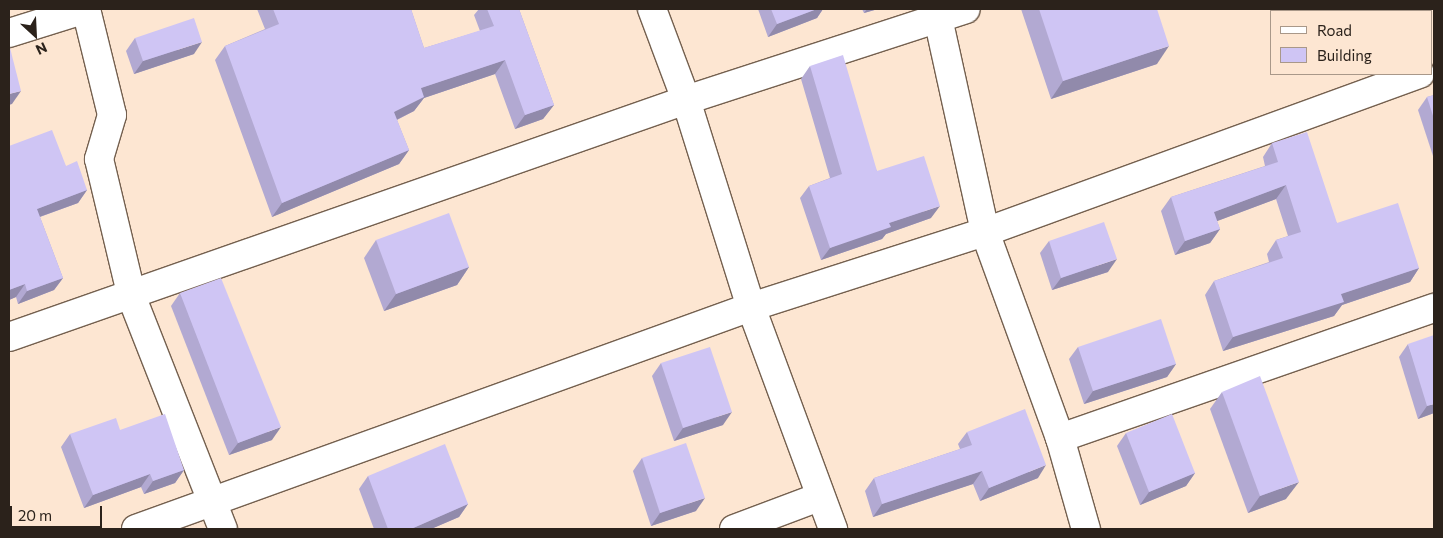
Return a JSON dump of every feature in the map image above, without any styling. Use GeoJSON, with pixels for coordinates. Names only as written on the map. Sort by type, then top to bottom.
{"type":"FeatureCollection","features":[{"type":"Feature","properties":{"kind":"street"},"geometry":{"type":"LineString","coordinates":[[9,33],[86,9],[112,115],[99,159],[132,298],[223,529]]}},
{"type":"Feature","properties":{"kind":"street"},"geometry":{"type":"LineString","coordinates":[[652,9],[686,100],[751,307],[819,497],[833,529]]}},
{"type":"Feature","properties":{"kind":"street"},"geometry":{"type":"LineString","coordinates":[[9,338],[132,298],[686,100],[937,14],[966,9]]}},
{"type":"Feature","properties":{"kind":"street"},"geometry":{"type":"LineString","coordinates":[[937,14],[985,232],[1060,438],[1086,529]]}},
{"type":"Feature","properties":{"kind":"street"},"geometry":{"type":"LineString","coordinates":[[136,529],[213,504],[751,307],[985,232],[1417,75]]}},
{"type":"Feature","properties":{"kind":"street"},"geometry":{"type":"LineString","coordinates":[[1060,438],[1434,308]]}},
{"type":"Feature","properties":{"kind":"street"},"geometry":{"type":"LineString","coordinates":[[734,529],[819,497]]}},
{"type":"Feature","properties":{"kind":"building"},"geometry":{"type":"Polygon","coordinates":[[[273,9],[411,9],[424,48],[494,26],[487,9],[519,9],[554,105],[525,115],[505,60],[421,88],[424,97],[394,112],[409,150],[282,203],[225,46],[279,24],[273,9]]]}},
{"type":"Feature","properties":{"kind":"building"},"geometry":{"type":"Polygon","coordinates":[[[771,9],[817,9],[777,24],[771,9]]]}},
{"type":"Feature","properties":{"kind":"building"},"geometry":{"type":"Polygon","coordinates":[[[1039,9],[1157,9],[1169,46],[1063,81],[1039,9]]]}},
{"type":"Feature","properties":{"kind":"building"},"geometry":{"type":"Polygon","coordinates":[[[194,18],[202,42],[143,61],[135,38],[194,18]]]}},
{"type":"Feature","properties":{"kind":"building"},"geometry":{"type":"Polygon","coordinates":[[[9,44],[21,91],[9,94],[9,44]]]}},
{"type":"Feature","properties":{"kind":"building"},"geometry":{"type":"Polygon","coordinates":[[[843,55],[877,171],[924,156],[940,206],[889,223],[891,227],[830,248],[809,186],[842,174],[810,66],[843,55]]]}},
{"type":"Feature","properties":{"kind":"building"},"geometry":{"type":"Polygon","coordinates":[[[1434,95],[1434,119],[1427,97],[1434,95]]]}},
{"type":"Feature","properties":{"kind":"building"},"geometry":{"type":"Polygon","coordinates":[[[52,130],[66,166],[77,161],[87,190],[37,209],[63,278],[27,291],[25,284],[9,290],[9,146],[52,130]]]}},
{"type":"Feature","properties":{"kind":"building"},"geometry":{"type":"Polygon","coordinates":[[[1307,132],[1337,223],[1398,203],[1419,268],[1341,294],[1344,302],[1233,337],[1214,281],[1283,258],[1276,240],[1301,232],[1286,185],[1214,212],[1220,229],[1185,241],[1171,197],[1278,162],[1272,143],[1307,132]]]}},
{"type":"Feature","properties":{"kind":"building"},"geometry":{"type":"Polygon","coordinates":[[[449,213],[469,267],[396,294],[376,240],[449,213]]]}},
{"type":"Feature","properties":{"kind":"building"},"geometry":{"type":"Polygon","coordinates":[[[1104,222],[1117,259],[1061,278],[1049,241],[1104,222]]]}},
{"type":"Feature","properties":{"kind":"building"},"geometry":{"type":"Polygon","coordinates":[[[221,278],[281,427],[238,443],[180,293],[221,278]]]}},
{"type":"Feature","properties":{"kind":"building"},"geometry":{"type":"Polygon","coordinates":[[[1161,319],[1176,364],[1093,391],[1078,347],[1161,319]]]}},
{"type":"Feature","properties":{"kind":"building"},"geometry":{"type":"Polygon","coordinates":[[[1434,335],[1434,404],[1427,406],[1408,344],[1434,335]]]}},
{"type":"Feature","properties":{"kind":"building"},"geometry":{"type":"Polygon","coordinates":[[[710,347],[732,412],[683,428],[661,363],[710,347]]]}},
{"type":"Feature","properties":{"kind":"building"},"geometry":{"type":"Polygon","coordinates":[[[1260,376],[1299,482],[1260,496],[1222,392],[1260,376]]]}},
{"type":"Feature","properties":{"kind":"building"},"geometry":{"type":"Polygon","coordinates":[[[1025,409],[1046,465],[989,488],[982,471],[882,504],[874,478],[972,445],[967,432],[1025,409]]]}},
{"type":"Feature","properties":{"kind":"building"},"geometry":{"type":"Polygon","coordinates":[[[165,414],[184,470],[153,481],[150,474],[93,495],[70,434],[116,418],[120,430],[165,414]]]}},
{"type":"Feature","properties":{"kind":"building"},"geometry":{"type":"Polygon","coordinates":[[[1172,414],[1195,473],[1149,492],[1126,433],[1172,414]]]}},
{"type":"Feature","properties":{"kind":"building"},"geometry":{"type":"Polygon","coordinates":[[[686,443],[705,498],[660,513],[642,458],[686,443]]]}},
{"type":"Feature","properties":{"kind":"building"},"geometry":{"type":"Polygon","coordinates":[[[445,444],[468,504],[411,529],[388,529],[368,476],[445,444]]]}}]}
